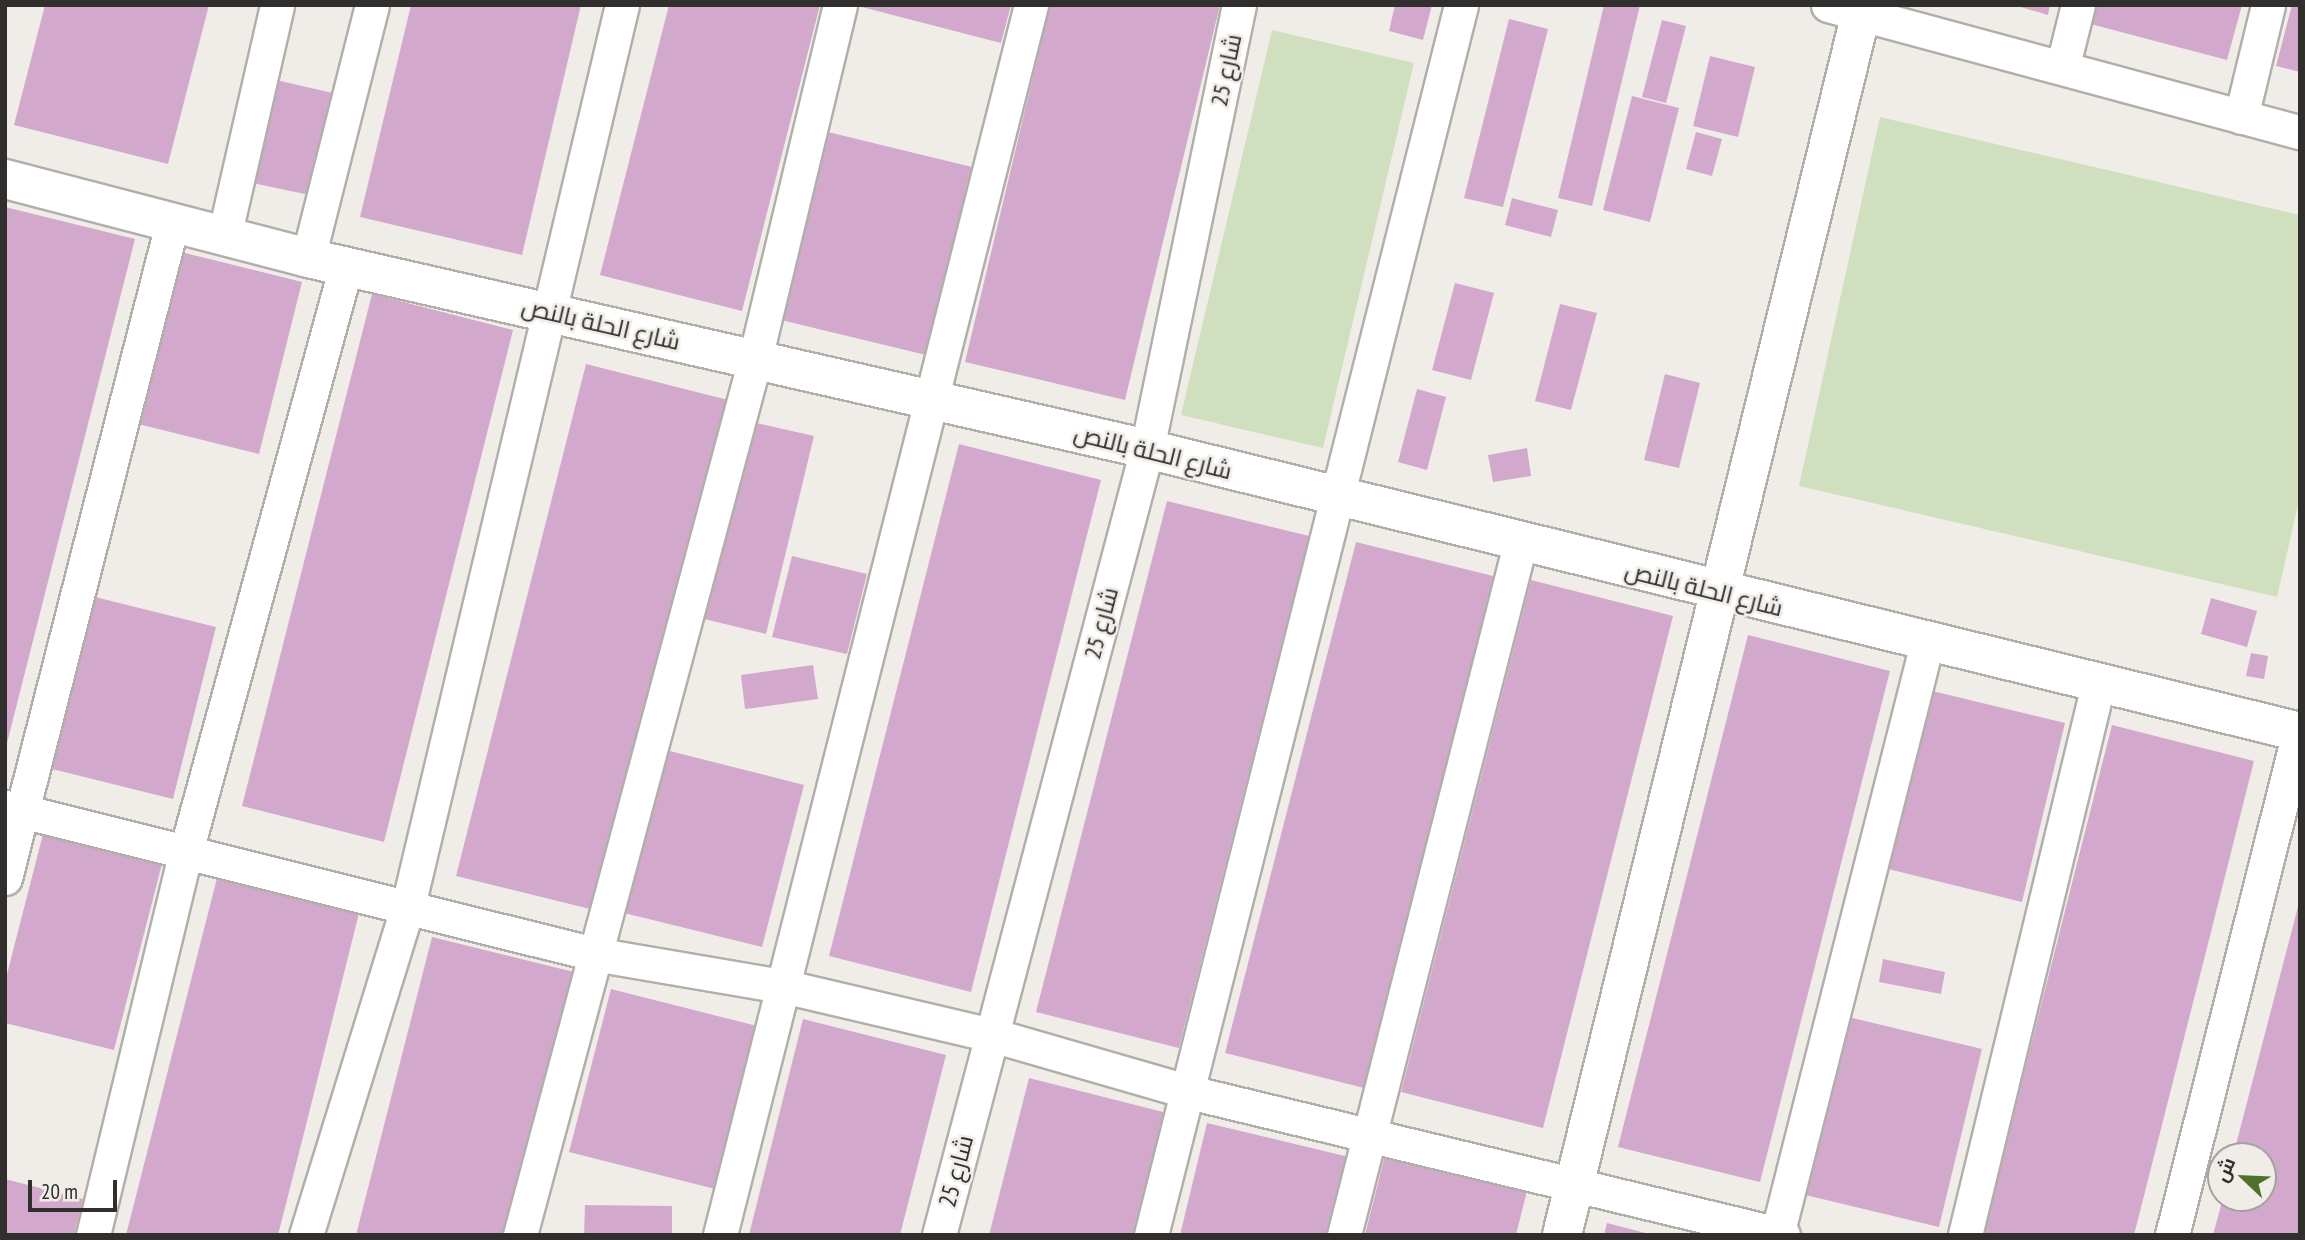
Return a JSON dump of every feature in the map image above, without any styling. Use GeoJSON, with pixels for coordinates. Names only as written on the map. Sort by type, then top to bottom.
{"type":"FeatureCollection","features":[{"type":"Feature","properties":{"kind":"street"},"geometry":{"type":"LineString","coordinates":[[223,237],[276,5]]}},
{"type":"Feature","properties":{"kind":"street"},"geometry":{"type":"LineString","coordinates":[[308,258],[372,5]]}},
{"type":"Feature","properties":{"kind":"street"},"geometry":{"type":"LineString","coordinates":[[306,1235],[408,906],[622,5]]}},
{"type":"Feature","properties":{"kind":"street"},"geometry":{"type":"LineString","coordinates":[[520,1235],[755,359],[840,5]]}},
{"type":"Feature","properties":{"kind":"street"},"geometry":{"type":"LineString","coordinates":[[720,1235],[787,987],[930,398],[1031,5]]}},
{"type":"Feature","properties":{"kind":"street","name":"شارع 25"},"geometry":{"type":"LineString","coordinates":[[939,1235],[1147,449],[1239,5]]}},
{"type":"Feature","properties":{"kind":"street"},"geometry":{"type":"LineString","coordinates":[[1151,1235],[1461,5]]}},
{"type":"Feature","properties":{"kind":"street"},"geometry":{"type":"LineString","coordinates":[[2063,65],[2078,5]]}},
{"type":"Feature","properties":{"kind":"street"},"geometry":{"type":"LineString","coordinates":[[2241,117],[2268,5]]}},
{"type":"Feature","properties":{"kind":"street"},"geometry":{"type":"LineString","coordinates":[[1562,1235],[1576,1187],[1717,592],[1851,8],[2300,132]]}},
{"type":"Feature","properties":{"kind":"street","name":"شارع الحلة بالنص"},"geometry":{"type":"LineString","coordinates":[[5,179],[308,258],[1147,449],[1520,544],[2098,685],[2299,731]]}},
{"type":"Feature","properties":{"kind":"street"},"geometry":{"type":"LineString","coordinates":[[5,878],[14,809],[172,224]]}},
{"type":"Feature","properties":{"kind":"street"},"geometry":{"type":"LineString","coordinates":[[93,1235],[186,855],[346,266]]}},
{"type":"Feature","properties":{"kind":"street"},"geometry":{"type":"LineString","coordinates":[[1344,1235],[1520,544]]}},
{"type":"Feature","properties":{"kind":"street"},"geometry":{"type":"LineString","coordinates":[[14,809],[186,855],[408,906],[594,954],[787,987],[992,1035],[1189,1091],[1370,1133],[1576,1187],[1779,1234],[1927,643]]}},
{"type":"Feature","properties":{"kind":"street"},"geometry":{"type":"LineString","coordinates":[[1965,1235],[2098,685]]}},
{"type":"Feature","properties":{"kind":"street"},"geometry":{"type":"LineString","coordinates":[[2172,1235],[2299,731]]}},
{"type":"Feature","properties":{"kind":"green space"},"geometry":{"type":"Polygon","coordinates":[[[1272,30],[1414,63],[1323,448],[1181,415],[1272,30]]]}},
{"type":"Feature","properties":{"kind":"green space"},"geometry":{"type":"Polygon","coordinates":[[[1880,117],[2300,215],[2300,496],[2277,597],[1799,486],[1880,117]]]}},
{"type":"Feature","properties":{"kind":"building"},"geometry":{"type":"Polygon","coordinates":[[[45,5],[209,5],[168,164],[14,125],[45,5]]]}},
{"type":"Feature","properties":{"kind":"building"},"geometry":{"type":"Polygon","coordinates":[[[411,5],[581,5],[522,255],[360,217],[411,5]]]}},
{"type":"Feature","properties":{"kind":"building"},"geometry":{"type":"Polygon","coordinates":[[[669,5],[820,5],[742,311],[600,275],[669,5]]]}},
{"type":"Feature","properties":{"kind":"building"},"geometry":{"type":"Polygon","coordinates":[[[854,5],[1011,5],[1001,43],[854,5]]]}},
{"type":"Feature","properties":{"kind":"building"},"geometry":{"type":"Polygon","coordinates":[[[1050,5],[1220,5],[1125,400],[965,362],[1050,5]]]}},
{"type":"Feature","properties":{"kind":"building"},"geometry":{"type":"Polygon","coordinates":[[[1395,5],[1432,5],[1423,40],[1389,31],[1395,5]]]}},
{"type":"Feature","properties":{"kind":"building"},"geometry":{"type":"Polygon","coordinates":[[[1604,5],[1640,5],[1592,206],[1558,198],[1604,5]]]}},
{"type":"Feature","properties":{"kind":"building"},"geometry":{"type":"Polygon","coordinates":[[[2014,5],[2050,5],[2048,15],[2014,5]]]}},
{"type":"Feature","properties":{"kind":"building"},"geometry":{"type":"Polygon","coordinates":[[[2088,5],[2242,5],[2227,60],[2083,22],[2088,5]]]}},
{"type":"Feature","properties":{"kind":"building"},"geometry":{"type":"Polygon","coordinates":[[[2292,5],[2300,5],[2300,72],[2276,66],[2292,5]]]}},
{"type":"Feature","properties":{"kind":"building"},"geometry":{"type":"Polygon","coordinates":[[[1509,19],[1548,29],[1503,207],[1464,198],[1509,19]]]}},
{"type":"Feature","properties":{"kind":"building"},"geometry":{"type":"Polygon","coordinates":[[[1662,20],[1686,26],[1666,103],[1642,97],[1662,20]]]}},
{"type":"Feature","properties":{"kind":"building"},"geometry":{"type":"Polygon","coordinates":[[[1710,56],[1755,67],[1738,137],[1693,126],[1710,56]]]}},
{"type":"Feature","properties":{"kind":"building"},"geometry":{"type":"Polygon","coordinates":[[[276,80],[337,94],[314,196],[253,183],[276,80]]]}},
{"type":"Feature","properties":{"kind":"building"},"geometry":{"type":"Polygon","coordinates":[[[1632,96],[1679,108],[1650,222],[1603,210],[1632,96]]]}},
{"type":"Feature","properties":{"kind":"building"},"geometry":{"type":"Polygon","coordinates":[[[828,132],[972,167],[926,355],[781,320],[828,132]]]}},
{"type":"Feature","properties":{"kind":"building"},"geometry":{"type":"Polygon","coordinates":[[[1696,132],[1722,139],[1712,176],[1686,169],[1696,132]]]}},
{"type":"Feature","properties":{"kind":"building"},"geometry":{"type":"Polygon","coordinates":[[[1512,198],[1558,210],[1551,237],[1505,225],[1512,198]]]}},
{"type":"Feature","properties":{"kind":"building"},"geometry":{"type":"Polygon","coordinates":[[[5,207],[135,239],[6,747],[5,747],[5,207]]]}},
{"type":"Feature","properties":{"kind":"building"},"geometry":{"type":"Polygon","coordinates":[[[177,251],[302,282],[259,454],[134,423],[177,251]]]}},
{"type":"Feature","properties":{"kind":"building"},"geometry":{"type":"Polygon","coordinates":[[[1455,283],[1494,293],[1471,380],[1432,370],[1455,283]]]}},
{"type":"Feature","properties":{"kind":"building"},"geometry":{"type":"Polygon","coordinates":[[[372,294],[513,330],[384,842],[242,806],[372,294]]]}},
{"type":"Feature","properties":{"kind":"building"},"geometry":{"type":"Polygon","coordinates":[[[1560,304],[1597,313],[1571,410],[1535,401],[1560,304]]]}},
{"type":"Feature","properties":{"kind":"building"},"geometry":{"type":"Polygon","coordinates":[[[586,364],[728,400],[598,911],[456,876],[586,364]]]}},
{"type":"Feature","properties":{"kind":"building"},"geometry":{"type":"Polygon","coordinates":[[[1665,374],[1700,383],[1679,468],[1644,460],[1665,374]]]}},
{"type":"Feature","properties":{"kind":"building"},"geometry":{"type":"Polygon","coordinates":[[[1417,389],[1446,397],[1427,470],[1398,462],[1417,389]]]}},
{"type":"Feature","properties":{"kind":"building"},"geometry":{"type":"Polygon","coordinates":[[[743,420],[814,436],[766,634],[696,617],[743,420]]]}},
{"type":"Feature","properties":{"kind":"building"},"geometry":{"type":"Polygon","coordinates":[[[959,444],[1101,480],[971,992],[829,956],[959,444]]]}},
{"type":"Feature","properties":{"kind":"building"},"geometry":{"type":"Polygon","coordinates":[[[1527,448],[1531,476],[1493,482],[1488,455],[1527,448]]]}},
{"type":"Feature","properties":{"kind":"building"},"geometry":{"type":"Polygon","coordinates":[[[1167,501],[1309,536],[1179,1048],[1036,1012],[1167,501]]]}},
{"type":"Feature","properties":{"kind":"building"},"geometry":{"type":"Polygon","coordinates":[[[1356,542],[1497,577],[1368,1089],[1225,1053],[1356,542]]]}},
{"type":"Feature","properties":{"kind":"building"},"geometry":{"type":"Polygon","coordinates":[[[792,556],[867,574],[847,654],[772,637],[792,556]]]}},
{"type":"Feature","properties":{"kind":"building"},"geometry":{"type":"Polygon","coordinates":[[[1531,580],[1673,616],[1543,1128],[1401,1092],[1531,580]]]}},
{"type":"Feature","properties":{"kind":"building"},"geometry":{"type":"Polygon","coordinates":[[[91,596],[216,627],[173,799],[48,768],[91,596]]]}},
{"type":"Feature","properties":{"kind":"building"},"geometry":{"type":"Polygon","coordinates":[[[2211,598],[2257,611],[2247,647],[2201,634],[2211,598]]]}},
{"type":"Feature","properties":{"kind":"building"},"geometry":{"type":"Polygon","coordinates":[[[1748,635],[1890,671],[1760,1182],[1618,1147],[1748,635]]]}},
{"type":"Feature","properties":{"kind":"building"},"geometry":{"type":"Polygon","coordinates":[[[2251,653],[2268,656],[2264,679],[2246,676],[2251,653]]]}},
{"type":"Feature","properties":{"kind":"building"},"geometry":{"type":"Polygon","coordinates":[[[813,665],[818,699],[745,709],[741,675],[813,665]]]}},
{"type":"Feature","properties":{"kind":"building"},"geometry":{"type":"Polygon","coordinates":[[[1924,689],[2065,723],[2022,902],[1880,867],[1924,689]]]}},
{"type":"Feature","properties":{"kind":"building"},"geometry":{"type":"Polygon","coordinates":[[[2112,725],[2254,761],[2211,932],[2134,1235],[1983,1235],[2112,725]]]}},
{"type":"Feature","properties":{"kind":"building"},"geometry":{"type":"Polygon","coordinates":[[[654,747],[804,785],[762,947],[612,910],[654,747]]]}},
{"type":"Feature","properties":{"kind":"building"},"geometry":{"type":"Polygon","coordinates":[[[44,830],[163,860],[114,1050],[5,1023],[5,982],[44,830]]]}},
{"type":"Feature","properties":{"kind":"building"},"geometry":{"type":"Polygon","coordinates":[[[217,878],[359,913],[302,1141],[278,1235],[126,1235],[217,878]]]}},
{"type":"Feature","properties":{"kind":"building"},"geometry":{"type":"Polygon","coordinates":[[[2300,899],[2300,1235],[2213,1235],[2219,1212],[2277,1212],[2277,1142],[2237,1142],[2300,899]]]}},
{"type":"Feature","properties":{"kind":"building"},"geometry":{"type":"Polygon","coordinates":[[[432,937],[574,972],[507,1235],[356,1235],[432,937]]]}},
{"type":"Feature","properties":{"kind":"building"},"geometry":{"type":"Polygon","coordinates":[[[1883,959],[1945,972],[1941,994],[1879,982],[1883,959]]]}},
{"type":"Feature","properties":{"kind":"building"},"geometry":{"type":"Polygon","coordinates":[[[611,989],[761,1027],[719,1190],[569,1152],[611,989]]]}},
{"type":"Feature","properties":{"kind":"building"},"geometry":{"type":"Polygon","coordinates":[[[1840,1015],[1982,1049],[1939,1227],[1797,1193],[1840,1015]]]}},
{"type":"Feature","properties":{"kind":"building"},"geometry":{"type":"Polygon","coordinates":[[[803,1019],[946,1055],[900,1235],[749,1235],[803,1019]]]}},
{"type":"Feature","properties":{"kind":"building"},"geometry":{"type":"Polygon","coordinates":[[[1029,1078],[1171,1114],[1140,1235],[989,1235],[1029,1078]]]}},
{"type":"Feature","properties":{"kind":"building"},"geometry":{"type":"Polygon","coordinates":[[[1207,1123],[1349,1157],[1330,1235],[1180,1235],[1207,1123]]]}},
{"type":"Feature","properties":{"kind":"building"},"geometry":{"type":"Polygon","coordinates":[[[1385,1155],[1527,1191],[1516,1235],[1365,1235],[1385,1155]]]}},
{"type":"Feature","properties":{"kind":"building"},"geometry":{"type":"Polygon","coordinates":[[[5,1179],[83,1199],[74,1235],[5,1235],[5,1179]]]}},
{"type":"Feature","properties":{"kind":"building"},"geometry":{"type":"Polygon","coordinates":[[[585,1205],[672,1206],[672,1235],[584,1235],[585,1205]]]}},
{"type":"Feature","properties":{"kind":"building"},"geometry":{"type":"Polygon","coordinates":[[[1607,1223],[1649,1234],[1604,1235],[1607,1223]]]}}]}
